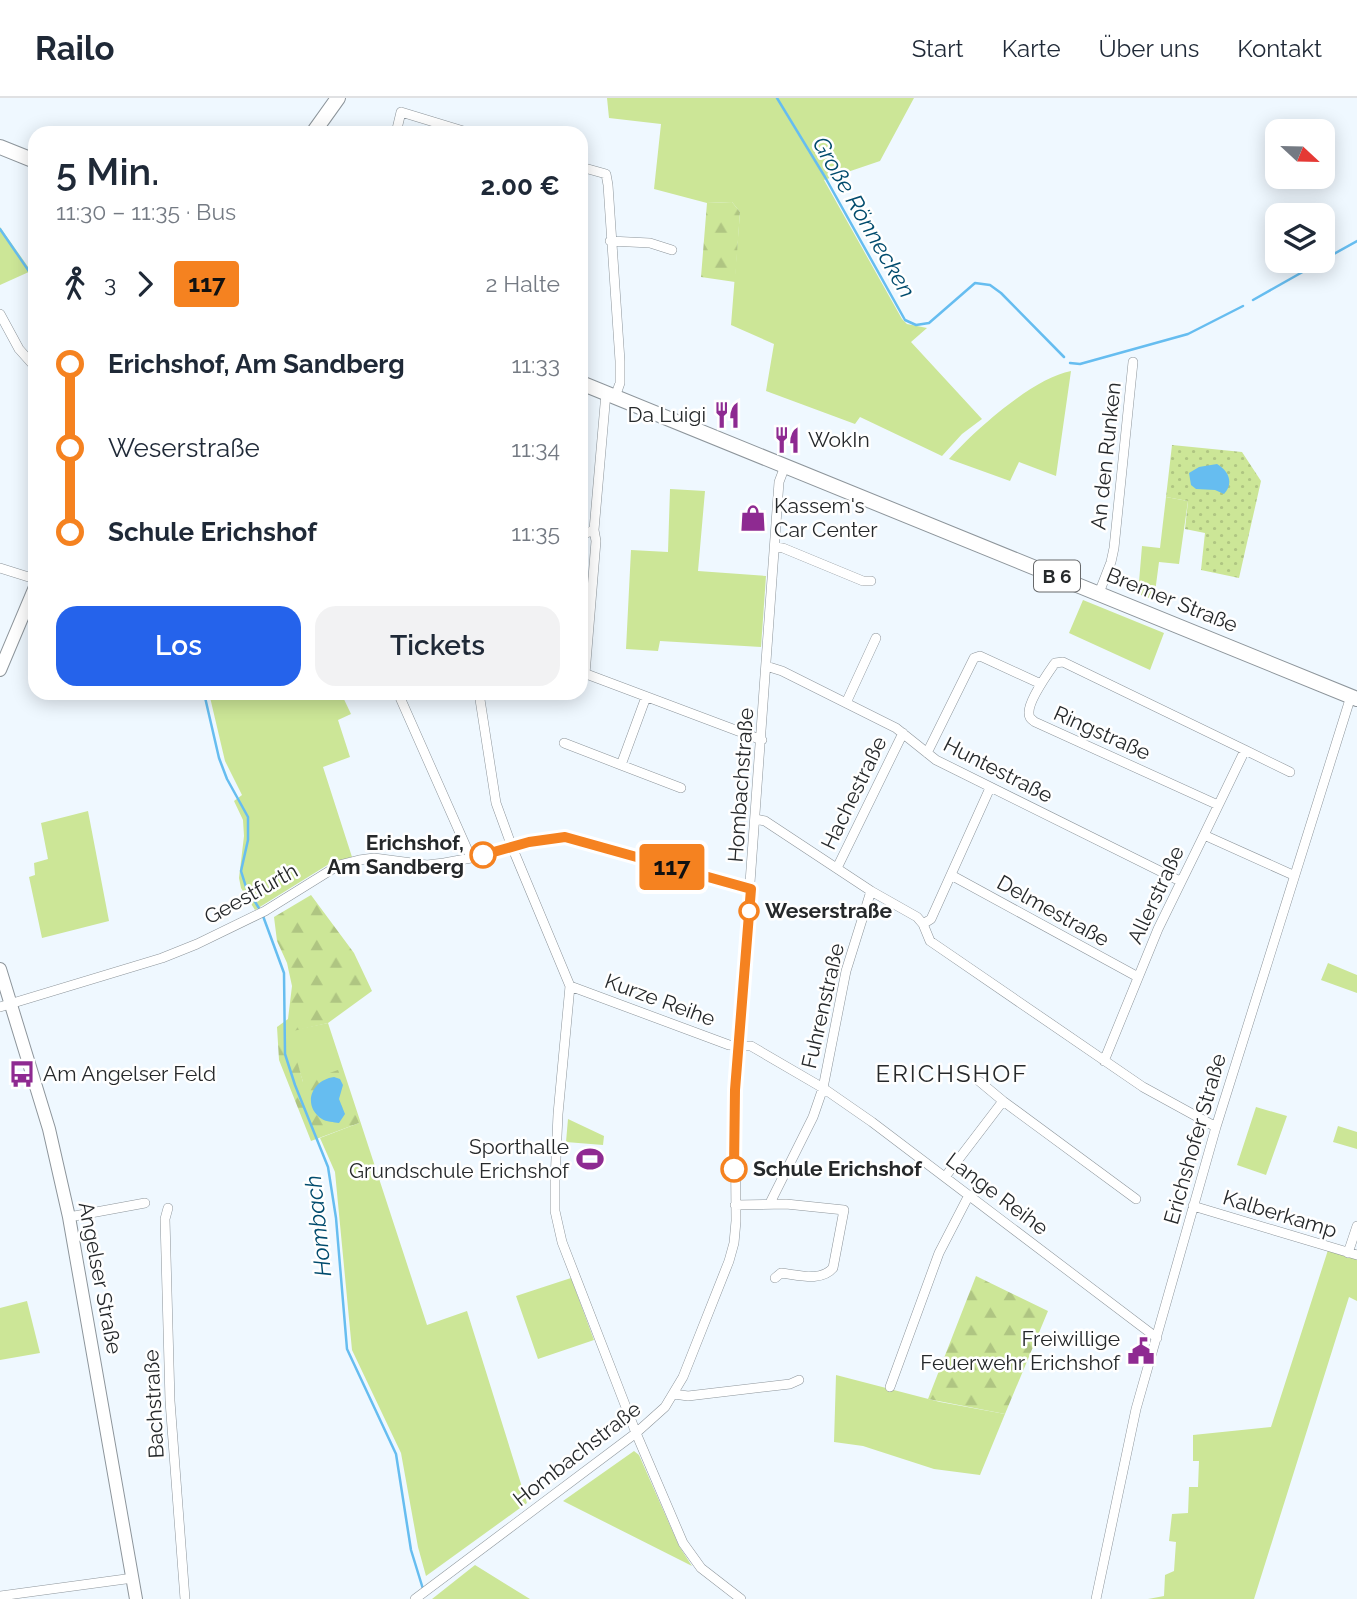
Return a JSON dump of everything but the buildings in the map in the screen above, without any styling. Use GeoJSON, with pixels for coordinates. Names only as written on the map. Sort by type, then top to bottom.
{"type":"FeatureCollection","features":[{"type":"Feature","properties":{"kind":"main road"},"geometry":{"type":"LineString","coordinates":[[318,126],[338,98]]}},
{"type":"Feature","properties":{"kind":"main road"},"geometry":{"type":"LineString","coordinates":[[0,147],[28,158]]}},
{"type":"Feature","properties":{"kind":"main road","name":"Bremer Straße"},"geometry":{"type":"LineString","coordinates":[[588,386],[1354,698]]}},
{"type":"Feature","properties":{"kind":"main road"},"geometry":{"type":"LineString","coordinates":[[0,670],[28,604]]}},
{"type":"Feature","properties":{"kind":"main road","name":"Angelser Straße"},"geometry":{"type":"LineString","coordinates":[[0,970],[6,1005],[49,1129],[69,1217],[136,1599]]}},
{"type":"Feature","properties":{"kind":"street"},"geometry":{"type":"LineString","coordinates":[[398,126],[401,112],[447,126]]}},
{"type":"Feature","properties":{"kind":"street"},"geometry":{"type":"LineString","coordinates":[[588,169],[606,174],[620,361],[620,383],[611,395],[594,530],[596,541],[588,622]]}},
{"type":"Feature","properties":{"kind":"street"},"geometry":{"type":"LineString","coordinates":[[610,241],[650,243],[672,250]]}},
{"type":"Feature","properties":{"kind":"street"},"geometry":{"type":"LineString","coordinates":[[0,314],[19,349],[28,359]]}},
{"type":"Feature","properties":{"kind":"street","name":"An den Runken"},"geometry":{"type":"LineString","coordinates":[[1099,593],[1114,548],[1133,362]]}},
{"type":"Feature","properties":{"kind":"street","name":"Hombachstraße"},"geometry":{"type":"LineString","coordinates":[[422,1594],[652,1420],[674,1394],[729,1261],[734,1243],[734,1130],[738,1045],[779,482],[785,466]]}},
{"type":"Feature","properties":{"kind":"street"},"geometry":{"type":"LineString","coordinates":[[588,532],[594,530]]}},
{"type":"Feature","properties":{"kind":"street"},"geometry":{"type":"LineString","coordinates":[[775,547],[863,581],[871,581]]}},
{"type":"Feature","properties":{"kind":"street"},"geometry":{"type":"LineString","coordinates":[[0,568],[28,577]]}},
{"type":"Feature","properties":{"kind":"street"},"geometry":{"type":"LineString","coordinates":[[846,703],[876,638]]}},
{"type":"Feature","properties":{"kind":"street"},"geometry":{"type":"LineString","coordinates":[[927,753],[974,658],[981,656],[1041,684]]}},
{"type":"Feature","properties":{"kind":"street","name":"Ringstraße"},"geometry":{"type":"LineString","coordinates":[[1218,805],[1030,718],[1028,711],[1055,663],[1063,662],[1290,772]]}},
{"type":"Feature","properties":{"kind":"street","name":"Huntestraße"},"geometry":{"type":"LineString","coordinates":[[766,666],[782,671],[902,733],[936,760],[1180,881]]}},
{"type":"Feature","properties":{"kind":"street"},"geometry":{"type":"LineString","coordinates":[[588,675],[762,740]]}},
{"type":"Feature","properties":{"kind":"street"},"geometry":{"type":"LineString","coordinates":[[621,765],[646,697]]}},
{"type":"Feature","properties":{"kind":"street","name":"Erichshofer Straße"},"geometry":{"type":"LineString","coordinates":[[1096,1599],[1126,1448],[1193,1206],[1293,875],[1354,698]]}},
{"type":"Feature","properties":{"kind":"street"},"geometry":{"type":"LineString","coordinates":[[401,700],[471,858]]}},
{"type":"Feature","properties":{"kind":"street"},"geometry":{"type":"LineString","coordinates":[[480,700],[493,789],[512,847],[570,986],[558,1114],[555,1211],[562,1242],[636,1433],[689,1554],[701,1568],[741,1599]]}},
{"type":"Feature","properties":{"kind":"street","name":"Hachestraße"},"geometry":{"type":"LineString","coordinates":[[837,868],[902,733]]}},
{"type":"Feature","properties":{"kind":"street"},"geometry":{"type":"LineString","coordinates":[[564,743],[681,788]]}},
{"type":"Feature","properties":{"kind":"street"},"geometry":{"type":"LineString","coordinates":[[1204,835],[1245,750]]}},
{"type":"Feature","properties":{"kind":"street"},"geometry":{"type":"LineString","coordinates":[[923,924],[931,919],[990,788]]}},
{"type":"Feature","properties":{"kind":"street"},"geometry":{"type":"LineString","coordinates":[[756,819],[765,821],[871,891],[917,917],[930,942],[1104,1061],[1170,1103],[1216,1126]]}},
{"type":"Feature","properties":{"kind":"street","name":"Allerstraße"},"geometry":{"type":"LineString","coordinates":[[1104,1061],[1180,881],[1204,835],[1293,875]]}},
{"type":"Feature","properties":{"kind":"street","name":"Geestfurth"},"geometry":{"type":"LineString","coordinates":[[6,1005],[162,958],[262,912],[339,865],[374,858],[427,864],[471,858],[565,837],[751,889]]}},
{"type":"Feature","properties":{"kind":"street","name":"Delmestraße"},"geometry":{"type":"LineString","coordinates":[[951,875],[1139,977]]}},
{"type":"Feature","properties":{"kind":"street","name":"Fuhrenstraße"},"geometry":{"type":"LineString","coordinates":[[770,1203],[813,1117],[823,1088],[844,979],[871,891]]}},
{"type":"Feature","properties":{"kind":"street","name":"Kurze Reihe"},"geometry":{"type":"LineString","coordinates":[[570,986],[729,1045],[738,1045]]}},
{"type":"Feature","properties":{"kind":"street","name":"Lange Reihe"},"geometry":{"type":"LineString","coordinates":[[738,1045],[751,1046],[823,1088],[1157,1338]]}},
{"type":"Feature","properties":{"kind":"street"},"geometry":{"type":"LineString","coordinates":[[979,1081],[1136,1199]]}},
{"type":"Feature","properties":{"kind":"street"},"geometry":{"type":"LineString","coordinates":[[945,1177],[1003,1101]]}},
{"type":"Feature","properties":{"kind":"street"},"geometry":{"type":"LineString","coordinates":[[890,1387],[939,1253],[969,1195]]}},
{"type":"Feature","properties":{"kind":"street"},"geometry":{"type":"LineString","coordinates":[[69,1217],[145,1203]]}},
{"type":"Feature","properties":{"kind":"street"},"geometry":{"type":"LineString","coordinates":[[735,1205],[770,1203],[844,1210],[833,1268],[829,1273],[822,1277],[782,1273],[775,1278]]}},
{"type":"Feature","properties":{"kind":"street","name":"Kalberkamp"},"geometry":{"type":"LineString","coordinates":[[1193,1206],[1353,1254]]}},
{"type":"Feature","properties":{"kind":"street","name":"Bachstraße"},"geometry":{"type":"LineString","coordinates":[[168,1208],[165,1219],[170,1401],[185,1599]]}},
{"type":"Feature","properties":{"kind":"street"},"geometry":{"type":"LineString","coordinates":[[1353,1254],[1357,1226]]}},
{"type":"Feature","properties":{"kind":"street"},"geometry":{"type":"LineString","coordinates":[[674,1394],[688,1396],[790,1384],[799,1380]]}},
{"type":"Feature","properties":{"kind":"street"},"geometry":{"type":"LineString","coordinates":[[0,1596],[133,1578]]}},
{"type":"Feature","properties":{"kind":"green space"},"geometry":{"type":"Polygon","coordinates":[[[607,98],[914,98],[880,161],[824,180],[902,319],[907,324],[927,328],[911,342],[982,419],[962,434],[942,456],[860,417],[855,424],[766,391],[774,344],[731,325],[740,212],[732,202],[707,203],[654,189],[661,124],[609,118],[607,98]]]}},
{"type":"Feature","properties":{"kind":"green space"},"geometry":{"type":"Polygon","coordinates":[[[732,202],[740,212],[735,282],[701,277],[707,203],[732,202]]]}},
{"type":"Feature","properties":{"kind":"green space"},"geometry":{"type":"Polygon","coordinates":[[[0,227],[28,267],[28,272],[0,285],[0,227]]]}},
{"type":"Feature","properties":{"kind":"green space"},"geometry":{"type":"Polygon","coordinates":[[[1071,371],[1056,476],[1019,462],[1010,481],[949,459],[989,420],[1023,394],[1071,371]]]}},
{"type":"Feature","properties":{"kind":"green space"},"geometry":{"type":"Polygon","coordinates":[[[1172,445],[1242,452],[1261,481],[1239,578],[1201,570],[1205,533],[1185,529],[1188,501],[1166,497],[1172,445]]]}},
{"type":"Feature","properties":{"kind":"green space"},"geometry":{"type":"Polygon","coordinates":[[[670,489],[705,491],[698,571],[766,576],[761,647],[660,641],[658,651],[626,649],[631,550],[668,552],[670,489]]]}},
{"type":"Feature","properties":{"kind":"green space"},"geometry":{"type":"Polygon","coordinates":[[[1166,497],[1188,501],[1179,564],[1159,562],[1154,600],[1138,594],[1142,546],[1160,548],[1166,497]]]}},
{"type":"Feature","properties":{"kind":"green space"},"geometry":{"type":"Polygon","coordinates":[[[1083,600],[1164,633],[1150,670],[1069,633],[1083,600]]]}},
{"type":"Feature","properties":{"kind":"green space"},"geometry":{"type":"Polygon","coordinates":[[[211,700],[344,700],[351,714],[338,720],[350,757],[323,767],[352,857],[329,864],[255,910],[241,888],[239,878],[243,820],[234,801],[242,795],[225,761],[211,700]]]}},
{"type":"Feature","properties":{"kind":"green space"},"geometry":{"type":"Polygon","coordinates":[[[88,811],[109,921],[42,938],[29,877],[35,875],[34,863],[48,859],[41,823],[88,811]]]}},
{"type":"Feature","properties":{"kind":"green space"},"geometry":{"type":"Polygon","coordinates":[[[311,895],[354,953],[372,991],[328,1023],[289,1032],[303,1082],[338,1070],[359,1123],[311,1141],[279,1060],[277,1027],[288,1019],[292,986],[287,963],[277,941],[274,917],[311,895]]]}},
{"type":"Feature","properties":{"kind":"green space"},"geometry":{"type":"Polygon","coordinates":[[[1328,963],[1357,975],[1357,993],[1321,980],[1328,963]]]}},
{"type":"Feature","properties":{"kind":"green space"},"geometry":{"type":"Polygon","coordinates":[[[328,1023],[427,1325],[467,1311],[527,1503],[426,1576],[401,1453],[352,1350],[335,1172],[320,1138],[359,1123],[303,1082],[289,1037],[289,1031],[328,1023]]]}},
{"type":"Feature","properties":{"kind":"green space"},"geometry":{"type":"Polygon","coordinates":[[[1256,1107],[1287,1116],[1266,1175],[1237,1165],[1256,1107]]]}},
{"type":"Feature","properties":{"kind":"green space"},"geometry":{"type":"Polygon","coordinates":[[[568,1119],[604,1136],[603,1145],[566,1142],[568,1119]]]}},
{"type":"Feature","properties":{"kind":"green space"},"geometry":{"type":"Polygon","coordinates":[[[1338,1126],[1357,1132],[1357,1149],[1333,1142],[1338,1126]]]}},
{"type":"Feature","properties":{"kind":"green space"},"geometry":{"type":"Polygon","coordinates":[[[1328,1250],[1357,1259],[1357,1301],[1349,1297],[1254,1599],[1148,1599],[1164,1596],[1165,1575],[1174,1571],[1176,1542],[1169,1541],[1172,1514],[1188,1513],[1189,1487],[1198,1487],[1199,1461],[1193,1461],[1193,1435],[1271,1427],[1328,1250]]]}},
{"type":"Feature","properties":{"kind":"green space"},"geometry":{"type":"Polygon","coordinates":[[[976,1276],[1048,1311],[1005,1414],[928,1399],[976,1276]]]}},
{"type":"Feature","properties":{"kind":"green space"},"geometry":{"type":"Polygon","coordinates":[[[571,1278],[594,1340],[538,1359],[516,1296],[571,1278]]]}},
{"type":"Feature","properties":{"kind":"green space"},"geometry":{"type":"Polygon","coordinates":[[[27,1301],[40,1353],[0,1360],[0,1308],[27,1301]]]}},
{"type":"Feature","properties":{"kind":"green space"},"geometry":{"type":"Polygon","coordinates":[[[836,1375],[940,1402],[1005,1414],[980,1475],[934,1469],[863,1446],[834,1442],[836,1375]]]}},
{"type":"Feature","properties":{"kind":"green space"},"geometry":{"type":"Polygon","coordinates":[[[634,1451],[639,1455],[679,1546],[692,1566],[563,1501],[634,1451]]]}},
{"type":"Feature","properties":{"kind":"green space"},"geometry":{"type":"Polygon","coordinates":[[[475,1565],[530,1599],[432,1599],[475,1565]]]}},
{"type":"Feature","properties":{"kind":"water"},"geometry":{"type":"Polygon","coordinates":[[[1217,464],[1229,477],[1229,486],[1224,494],[1215,490],[1196,489],[1191,485],[1189,473],[1199,467],[1217,464]]]}},
{"type":"Feature","properties":{"kind":"water"},"geometry":{"type":"Polygon","coordinates":[[[326,1079],[340,1079],[343,1085],[339,1099],[345,1114],[339,1123],[322,1119],[316,1114],[311,1101],[315,1088],[326,1079]]]}},
{"type":"Feature","properties":{"kind":"waterway","name":"Große Rönnecken"},"geometry":{"type":"LineString","coordinates":[[777,98],[825,177],[905,320],[916,325],[929,323],[975,283],[990,285],[1064,357]]}},
{"type":"Feature","properties":{"kind":"waterway","name":"Hombach"},"geometry":{"type":"LineString","coordinates":[[0,229],[28,270]]}},
{"type":"Feature","properties":{"kind":"waterway","name":"Große Rönnecken"},"geometry":{"type":"LineString","coordinates":[[1335,253],[1357,241]]}},
{"type":"Feature","properties":{"kind":"waterway","name":"Große Rönnecken"},"geometry":{"type":"LineString","coordinates":[[1253,300],[1301,273]]}},
{"type":"Feature","properties":{"kind":"waterway","name":"Große Rönnecken"},"geometry":{"type":"LineString","coordinates":[[1070,363],[1080,364],[1188,334],[1243,306]]}},
{"type":"Feature","properties":{"kind":"waterway","name":"Hombach"},"geometry":{"type":"LineString","coordinates":[[206,700],[219,758],[248,817],[248,840],[241,871],[246,887],[260,910]]}},
{"type":"Feature","properties":{"kind":"waterway","name":"Hombach"},"geometry":{"type":"LineString","coordinates":[[263,916],[284,973],[285,1054],[328,1167],[336,1218],[347,1349],[396,1454],[411,1550],[423,1589]]}},
{"type":"Feature","properties":{"kind":"bus line","name":"117"},"geometry":{"type":"LineString","coordinates":[[483,855],[529,842],[565,837],[751,889],[735,1090],[734,1169]]}},
{"type":"Feature","properties":{"kind":"place","name":"Da Luigi"},"geometry":{"type":"Point","coordinates":[727,415]}},
{"type":"Feature","properties":{"kind":"place","name":"WokIn"},"geometry":{"type":"Point","coordinates":[787,440]}},
{"type":"Feature","properties":{"kind":"place","name":"Kassem's Car Center"},"geometry":{"type":"Point","coordinates":[753,518]}},
{"type":"Feature","properties":{"kind":"place","name":"Erichshof, Am Sandberg"},"geometry":{"type":"Point","coordinates":[483,855]}},
{"type":"Feature","properties":{"kind":"place","name":"Weserstraße"},"geometry":{"type":"Point","coordinates":[749,911]}},
{"type":"Feature","properties":{"kind":"place","name":"Am Angelser Feld"},"geometry":{"type":"Point","coordinates":[22,1074]}},
{"type":"Feature","properties":{"kind":"place","name":"Sporthalle Grundschule Erichshof"},"geometry":{"type":"Point","coordinates":[590,1159]}},
{"type":"Feature","properties":{"kind":"place","name":"Schule Erichshof"},"geometry":{"type":"Point","coordinates":[734,1169]}},
{"type":"Feature","properties":{"kind":"place","name":"Freiwillige Feuerwehr Erichshof"},"geometry":{"type":"Point","coordinates":[1141,1351]}},
{"type":"Feature","properties":{"kind":"district","name":"ERICHSHOF"},"geometry":{"type":"Point","coordinates":[952,1074]}}]}
